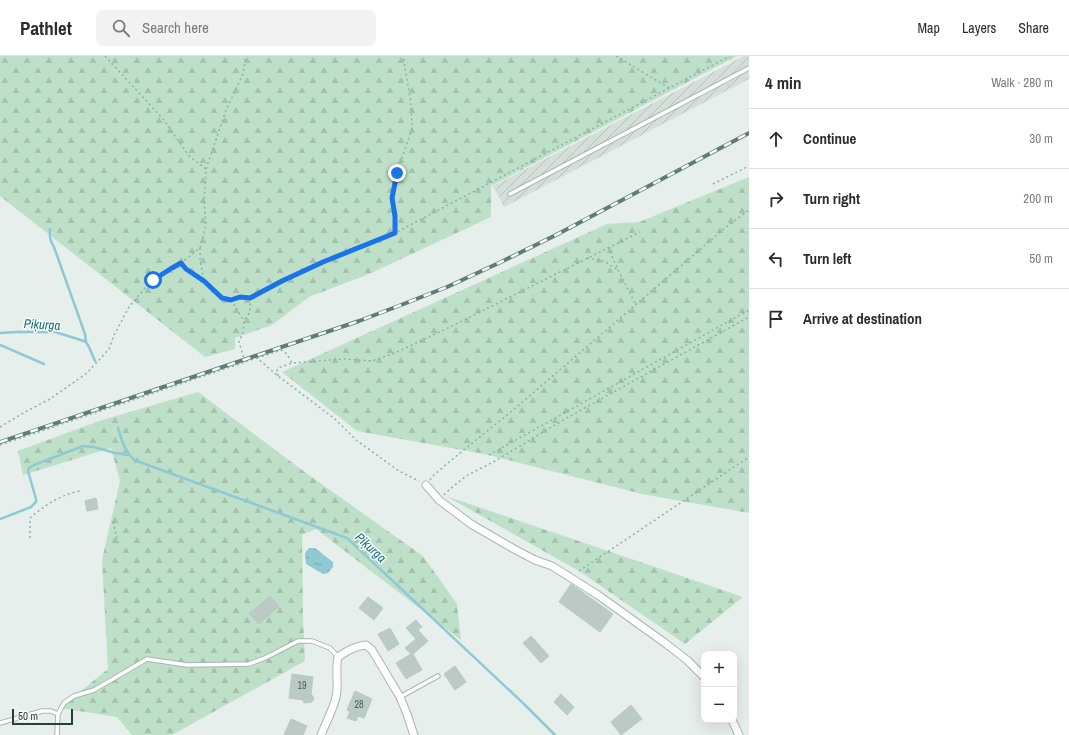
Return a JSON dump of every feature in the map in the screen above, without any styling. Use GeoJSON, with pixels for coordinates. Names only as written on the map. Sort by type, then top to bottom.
{"type":"FeatureCollection","features":[{"type":"Feature","properties":{"kind":"street"},"geometry":{"type":"LineString","coordinates":[[426,485],[439,500],[472,524],[514,549],[535,560],[552,566],[598,595],[671,647],[701,674]]}},
{"type":"Feature","properties":{"kind":"street"},"geometry":{"type":"LineString","coordinates":[[321,735],[336,698],[338,681],[336,664],[338,657],[359,646],[366,645],[372,650],[400,697],[414,735]]}},
{"type":"Feature","properties":{"kind":"street"},"geometry":{"type":"LineString","coordinates":[[733,723],[739,735]]}},
{"type":"Feature","properties":{"kind":"lane"},"geometry":{"type":"LineString","coordinates":[[510,194],[749,68]]}},
{"type":"Feature","properties":{"kind":"lane"},"geometry":{"type":"LineString","coordinates":[[57,735],[58,714],[64,704],[74,696],[94,690],[147,659],[187,665],[249,664],[265,658],[298,641],[312,640],[330,648],[338,657]]}},
{"type":"Feature","properties":{"kind":"lane"},"geometry":{"type":"LineString","coordinates":[[400,697],[438,676]]}},
{"type":"Feature","properties":{"kind":"lane"},"geometry":{"type":"LineString","coordinates":[[0,722],[42,711],[51,711],[58,714]]}},
{"type":"Feature","properties":{"kind":"path"},"geometry":{"type":"LineString","coordinates":[[105,56],[164,120],[190,156],[206,169]]}},
{"type":"Feature","properties":{"kind":"path"},"geometry":{"type":"LineString","coordinates":[[204,281],[200,260],[200,248],[204,238],[206,225],[204,201],[206,169],[226,110],[243,74],[246,56]]}},
{"type":"Feature","properties":{"kind":"path"},"geometry":{"type":"LineString","coordinates":[[395,233],[395,216],[392,198],[397,173],[412,129],[411,103],[403,56]]}},
{"type":"Feature","properties":{"kind":"path"},"geometry":{"type":"LineString","coordinates":[[616,56],[669,88]]}},
{"type":"Feature","properties":{"kind":"path"},"geometry":{"type":"LineString","coordinates":[[181,263],[186,269],[204,281],[222,298],[231,300],[240,297],[250,298],[323,262],[395,233],[730,56]]}},
{"type":"Feature","properties":{"kind":"path"},"geometry":{"type":"LineString","coordinates":[[713,184],[749,166]]}},
{"type":"Feature","properties":{"kind":"path"},"geometry":{"type":"LineString","coordinates":[[257,358],[278,376],[330,415],[356,440],[399,470],[426,485],[434,475],[512,411],[725,228],[749,210]]}},
{"type":"Feature","properties":{"kind":"path"},"geometry":{"type":"LineString","coordinates":[[278,376],[278,368],[292,363],[344,359],[372,361],[395,353],[640,232]]}},
{"type":"Feature","properties":{"kind":"path"},"geometry":{"type":"LineString","coordinates":[[608,247],[636,305]]}},
{"type":"Feature","properties":{"kind":"path"},"geometry":{"type":"LineString","coordinates":[[0,427],[50,399],[86,373],[109,349],[114,335],[129,307],[145,288],[153,280],[181,263],[200,248]]}},
{"type":"Feature","properties":{"kind":"path"},"geometry":{"type":"LineString","coordinates":[[587,258],[604,261],[618,270]]}},
{"type":"Feature","properties":{"kind":"path"},"geometry":{"type":"LineString","coordinates":[[245,362],[239,342],[243,332],[244,321],[250,312],[250,298]]}},
{"type":"Feature","properties":{"kind":"path"},"geometry":{"type":"LineString","coordinates":[[231,300],[244,321]]}},
{"type":"Feature","properties":{"kind":"path"},"geometry":{"type":"LineString","coordinates":[[489,456],[749,310]]}},
{"type":"Feature","properties":{"kind":"path"},"geometry":{"type":"LineString","coordinates":[[439,500],[466,476],[495,461],[565,419],[749,317]]}},
{"type":"Feature","properties":{"kind":"path"},"geometry":{"type":"LineString","coordinates":[[0,445],[280,350],[287,354],[292,363]]}},
{"type":"Feature","properties":{"kind":"path"},"geometry":{"type":"LineString","coordinates":[[579,571],[749,457]]}},
{"type":"Feature","properties":{"kind":"path"},"geometry":{"type":"LineString","coordinates":[[30,538],[30,518],[56,498],[80,491]]}},
{"type":"Feature","properties":{"kind":"path"},"geometry":{"type":"LineString","coordinates":[[113,522],[118,543]]}},
{"type":"Feature","properties":{"kind":"shaded area"},"geometry":{"type":"Polygon","coordinates":[[[744,56],[749,56],[749,79],[504,207],[493,186],[744,56]]]}},
{"type":"Feature","properties":{"kind":"green space"},"geometry":{"type":"Polygon","coordinates":[[[0,56],[737,56],[491,186],[491,217],[369,274],[309,297],[272,325],[235,338],[235,349],[205,357],[0,196],[0,56]]]}},
{"type":"Feature","properties":{"kind":"green space"},"geometry":{"type":"Polygon","coordinates":[[[749,177],[749,513],[642,494],[484,454],[357,431],[282,372],[607,224],[639,222],[749,177]]]}},
{"type":"Feature","properties":{"kind":"green space"},"geometry":{"type":"Polygon","coordinates":[[[198,392],[306,473],[423,556],[457,604],[461,640],[316,529],[302,535],[305,661],[172,735],[132,735],[117,717],[60,708],[108,669],[102,560],[120,481],[111,448],[23,475],[18,451],[99,421],[198,392]]]}},
{"type":"Feature","properties":{"kind":"green space"},"geometry":{"type":"Polygon","coordinates":[[[446,496],[743,597],[685,644],[579,571],[446,496]]]}},
{"type":"Feature","properties":{"kind":"water"},"geometry":{"type":"Polygon","coordinates":[[[309,548],[315,548],[333,562],[333,567],[328,573],[323,574],[306,564],[305,553],[309,548]]]}},
{"type":"Feature","properties":{"kind":"building"},"geometry":{"type":"Polygon","coordinates":[[[96,498],[98,509],[87,511],[85,501],[96,498]]]}},
{"type":"Feature","properties":{"kind":"building"},"geometry":{"type":"Polygon","coordinates":[[[571,584],[613,614],[600,632],[559,602],[571,584]]]}},
{"type":"Feature","properties":{"kind":"building"},"geometry":{"type":"Polygon","coordinates":[[[270,596],[279,606],[259,624],[249,614],[270,596]]]}},
{"type":"Feature","properties":{"kind":"building"},"geometry":{"type":"Polygon","coordinates":[[[368,597],[383,608],[374,620],[359,608],[368,597]]]}},
{"type":"Feature","properties":{"kind":"building"},"geometry":{"type":"Polygon","coordinates":[[[416,620],[422,627],[418,630],[428,641],[413,654],[422,670],[406,679],[396,663],[411,654],[405,648],[416,639],[406,628],[416,620]]]}},
{"type":"Feature","properties":{"kind":"building"},"geometry":{"type":"Polygon","coordinates":[[[390,628],[399,644],[388,651],[378,634],[390,628]]]}},
{"type":"Feature","properties":{"kind":"building"},"geometry":{"type":"Polygon","coordinates":[[[531,636],[549,656],[541,663],[523,643],[531,636]]]}},
{"type":"Feature","properties":{"kind":"building"},"geometry":{"type":"Polygon","coordinates":[[[455,666],[466,682],[455,690],[444,674],[455,666]]]}},
{"type":"Feature","properties":{"kind":"building"},"geometry":{"type":"Polygon","coordinates":[[[292,674],[313,677],[311,694],[314,698],[312,702],[304,703],[303,700],[289,698],[292,674]]]}},
{"type":"Feature","properties":{"kind":"building"},"geometry":{"type":"Polygon","coordinates":[[[355,691],[372,699],[364,718],[358,716],[356,721],[347,718],[350,712],[347,710],[355,691]]]}},
{"type":"Feature","properties":{"kind":"building"},"geometry":{"type":"Polygon","coordinates":[[[561,694],[574,707],[567,715],[554,702],[561,694]]]}},
{"type":"Feature","properties":{"kind":"building"},"geometry":{"type":"Polygon","coordinates":[[[631,705],[642,719],[621,735],[611,722],[631,705]]]}},
{"type":"Feature","properties":{"kind":"building"},"geometry":{"type":"Polygon","coordinates":[[[291,719],[307,726],[303,735],[284,735],[291,719]]]}},
{"type":"Feature","properties":{"kind":"waterway"},"geometry":{"type":"LineString","coordinates":[[50,229],[51,241],[85,334],[86,342]]}},
{"type":"Feature","properties":{"kind":"waterway","name":"Piķurga"},"geometry":{"type":"LineString","coordinates":[[0,333],[55,332],[86,342],[95,361]]}},
{"type":"Feature","properties":{"kind":"waterway"},"geometry":{"type":"LineString","coordinates":[[0,345],[44,364]]}},
{"type":"Feature","properties":{"kind":"waterway","name":"Piķurga"},"geometry":{"type":"LineString","coordinates":[[118,428],[122,441],[134,460],[347,538],[555,735]]}},
{"type":"Feature","properties":{"kind":"waterway"},"geometry":{"type":"LineString","coordinates":[[0,519],[31,507],[36,502],[28,471],[29,468],[34,465],[83,446],[128,455]]}},
{"type":"Feature","properties":{"kind":"railway"},"geometry":{"type":"LineString","coordinates":[[0,442],[359,321],[447,287],[556,235],[749,133]]}},
{"type":"Feature","properties":{"kind":"route"},"geometry":{"type":"LineString","coordinates":[[153,280],[181,263],[186,269],[204,281],[222,298],[231,300],[240,297],[250,298],[323,262],[395,233],[395,216],[392,198],[397,173]]}}]}
